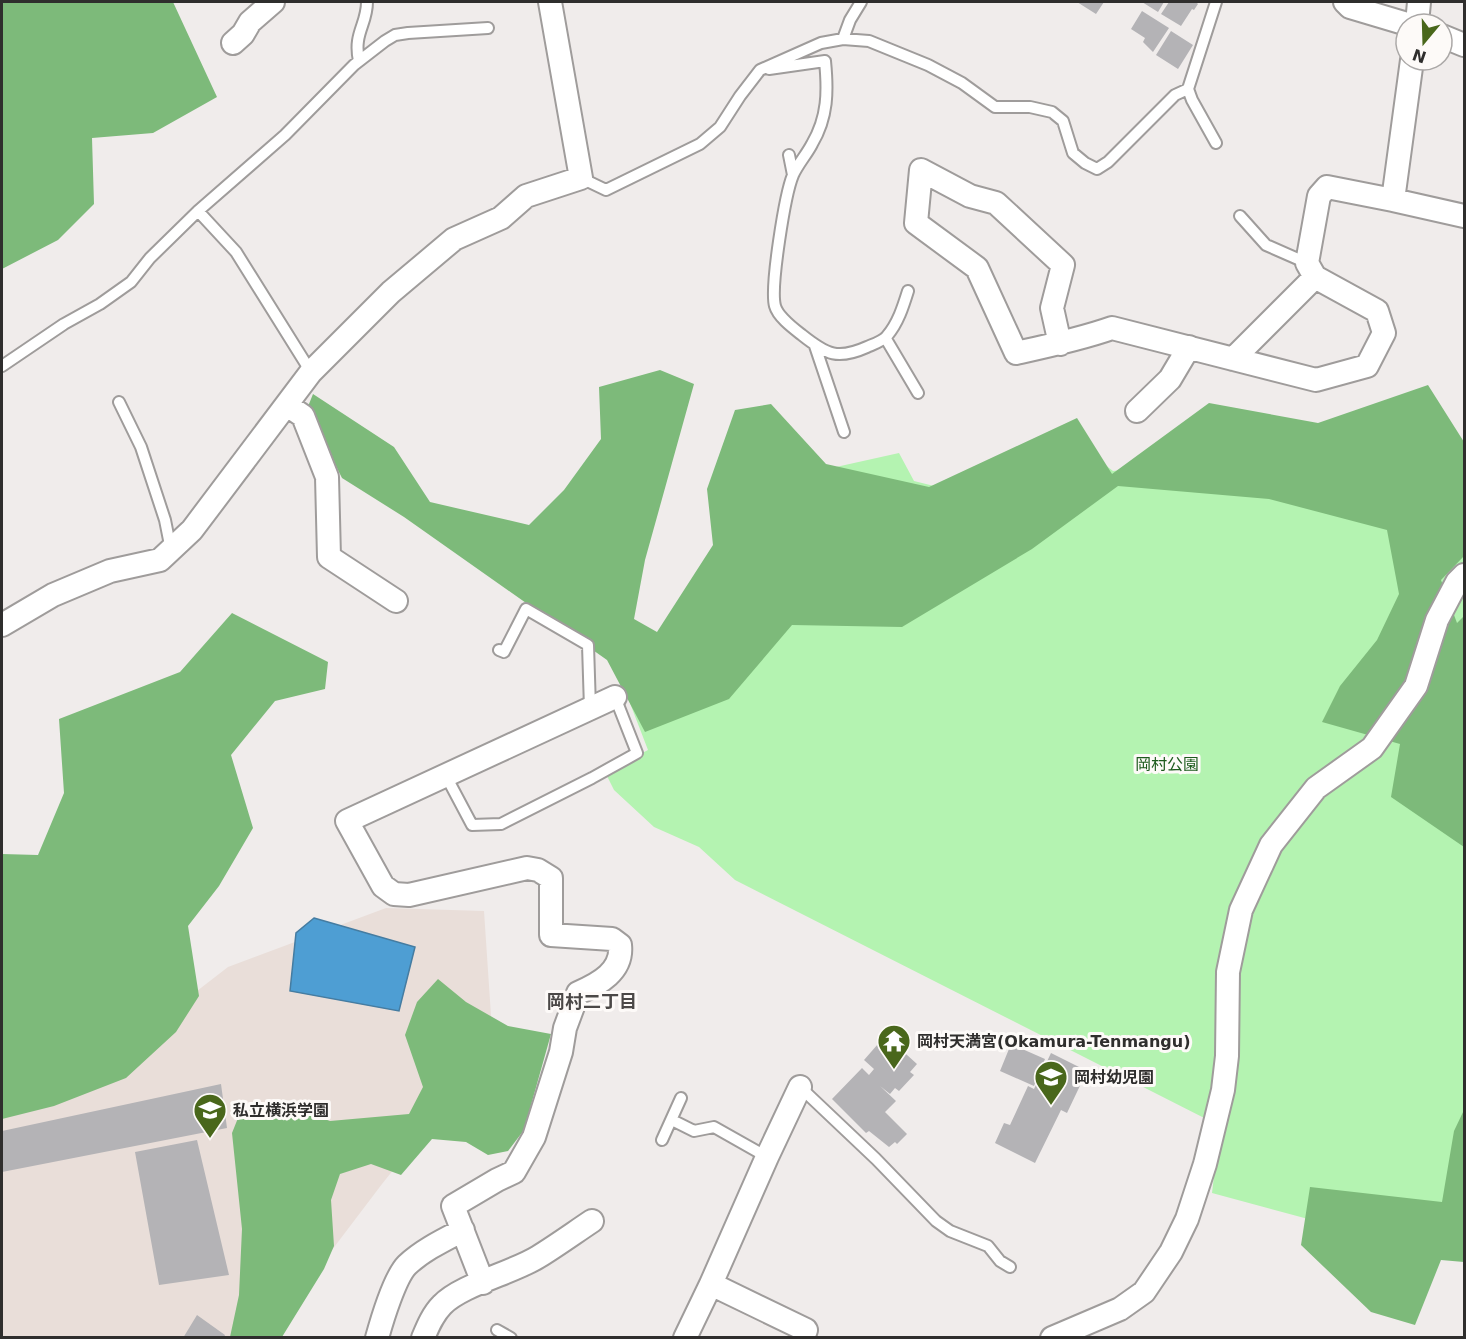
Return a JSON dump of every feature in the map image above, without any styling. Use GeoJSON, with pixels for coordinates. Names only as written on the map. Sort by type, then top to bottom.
{"type":"FeatureCollection","features":[{"type":"Feature","properties":{"kind":"street"},"geometry":{"type":"LineString","coordinates":[[233,43],[243,34],[250,22],[273,2]]}},
{"type":"Feature","properties":{"kind":"street"},"geometry":{"type":"LineString","coordinates":[[2,626],[53,595],[110,571],[160,560],[192,530],[311,372],[391,292],[454,239],[501,218],[526,196],[581,178],[550,2]]}},
{"type":"Feature","properties":{"kind":"street"},"geometry":{"type":"LineString","coordinates":[[1345,2],[1350,7],[1394,20]]}},
{"type":"Feature","properties":{"kind":"street"},"geometry":{"type":"LineString","coordinates":[[1393,200],[1410,72]]}},
{"type":"Feature","properties":{"kind":"street"},"geometry":{"type":"LineString","coordinates":[[1060,344],[1052,308],[1063,265],[996,203],[970,196],[921,170],[916,223],[977,268],[1016,353],[1060,344],[1086,338],[1112,328],[1316,380],[1367,366],[1384,333],[1377,310],[1311,270]]}},
{"type":"Feature","properties":{"kind":"street"},"geometry":{"type":"LineString","coordinates":[[1233,359],[1311,270],[1319,196],[1327,187],[1464,216]]}},
{"type":"Feature","properties":{"kind":"street"},"geometry":{"type":"LineString","coordinates":[[1137,411],[1170,379],[1189,347]]}},
{"type":"Feature","properties":{"kind":"street"},"geometry":{"type":"LineString","coordinates":[[287,405],[303,416],[327,477],[329,557],[396,601]]}},
{"type":"Feature","properties":{"kind":"street"},"geometry":{"type":"LineString","coordinates":[[1052,1338],[1120,1309],[1144,1292],[1171,1252],[1187,1219],[1205,1164],[1223,1090],[1227,1056],[1227,972],[1241,910],[1270,845],[1316,788],[1372,748],[1416,686],[1437,620],[1457,582],[1464,575]]}},
{"type":"Feature","properties":{"kind":"street"},"geometry":{"type":"LineString","coordinates":[[483,1282],[453,1206],[514,1172],[534,1137],[561,1052],[565,1028],[578,993],[608,976],[622,955],[620,945],[612,939],[551,935],[551,878],[538,870],[527,868],[409,895],[394,894],[383,886],[347,821],[615,697]]}},
{"type":"Feature","properties":{"kind":"street"},"geometry":{"type":"LineString","coordinates":[[685,1338],[800,1087]]}},
{"type":"Feature","properties":{"kind":"street"},"geometry":{"type":"LineString","coordinates":[[423,1338],[430,1322],[443,1304],[468,1289],[537,1258],[592,1221]]}},
{"type":"Feature","properties":{"kind":"street"},"geometry":{"type":"LineString","coordinates":[[377,1338],[387,1303],[406,1266],[436,1244],[463,1230]]}},
{"type":"Feature","properties":{"kind":"street"},"geometry":{"type":"LineString","coordinates":[[711,1284],[806,1330],[803,1338]]}},
{"type":"Feature","properties":{"kind":"lane"},"geometry":{"type":"LineString","coordinates":[[359,60],[356,47],[367,12],[367,2]]}},
{"type":"Feature","properties":{"kind":"lane"},"geometry":{"type":"LineString","coordinates":[[843,39],[850,20],[861,2]]}},
{"type":"Feature","properties":{"kind":"lane"},"geometry":{"type":"LineString","coordinates":[[1216,2],[1188,88],[1192,100],[1216,142]]}},
{"type":"Feature","properties":{"kind":"lane"},"geometry":{"type":"LineString","coordinates":[[2,366],[131,282],[150,258],[198,211],[285,135],[359,60],[395,35],[488,28]]}},
{"type":"Feature","properties":{"kind":"lane"},"geometry":{"type":"LineString","coordinates":[[581,178],[606,190],[700,144],[720,127],[760,70],[821,43],[843,39],[869,41],[928,64],[962,83],[995,107],[1030,107],[1052,112],[1062,121],[1073,153],[1097,169],[1108,162],[1175,95],[1188,88]]}},
{"type":"Feature","properties":{"kind":"lane"},"geometry":{"type":"LineString","coordinates":[[760,70],[825,61],[828,91],[823,122],[814,142],[793,175],[782,222],[775,307],[788,324],[815,346],[833,354],[849,355],[886,339],[899,318],[908,291]]}},
{"type":"Feature","properties":{"kind":"lane"},"geometry":{"type":"LineString","coordinates":[[789,155],[793,175]]}},
{"type":"Feature","properties":{"kind":"lane"},"geometry":{"type":"LineString","coordinates":[[198,211],[236,252],[311,372]]}},
{"type":"Feature","properties":{"kind":"lane"},"geometry":{"type":"LineString","coordinates":[[1240,216],[1266,245],[1311,270]]}},
{"type":"Feature","properties":{"kind":"lane"},"geometry":{"type":"LineString","coordinates":[[886,339],[918,393]]}},
{"type":"Feature","properties":{"kind":"lane"},"geometry":{"type":"LineString","coordinates":[[815,346],[844,432]]}},
{"type":"Feature","properties":{"kind":"lane"},"geometry":{"type":"LineString","coordinates":[[118,402],[141,447],[165,520],[171,550]]}},
{"type":"Feature","properties":{"kind":"lane"},"geometry":{"type":"LineString","coordinates":[[500,650],[504,652],[526,609],[588,645],[590,709]]}},
{"type":"Feature","properties":{"kind":"lane"},"geometry":{"type":"LineString","coordinates":[[446,776],[472,825],[501,824],[636,753],[615,697]]}},
{"type":"Feature","properties":{"kind":"lane"},"geometry":{"type":"LineString","coordinates":[[800,1087],[876,1159],[936,1221],[950,1231],[988,1246],[1000,1261],[1010,1267]]}},
{"type":"Feature","properties":{"kind":"lane"},"geometry":{"type":"LineString","coordinates":[[662,1140],[681,1098]]}},
{"type":"Feature","properties":{"kind":"lane"},"geometry":{"type":"LineString","coordinates":[[672,1120],[694,1131],[714,1127],[767,1157]]}},
{"type":"Feature","properties":{"kind":"lane"},"geometry":{"type":"LineString","coordinates":[[497,1330],[511,1338]]}},
{"type":"Feature","properties":{"kind":"shaded area","name":"私立横浜学園"},"geometry":{"type":"Polygon","coordinates":[[[386,908],[484,911],[493,1045],[382,1184],[266,1337],[2,1338],[2,1094],[100,1066],[228,967],[386,908]]]}},
{"type":"Feature","properties":{"kind":"green space"},"geometry":{"type":"Polygon","coordinates":[[[2,2],[173,2],[217,97],[153,133],[92,138],[94,204],[58,240],[2,269],[2,2]]]}},
{"type":"Feature","properties":{"kind":"green space"},"geometry":{"type":"Polygon","coordinates":[[[660,370],[694,384],[645,560],[634,619],[657,632],[713,545],[707,489],[735,410],[771,404],[826,464],[929,487],[1077,418],[1112,474],[1209,403],[1318,423],[1428,385],[1464,442],[1464,556],[1441,580],[1457,623],[1464,616],[1464,847],[1391,797],[1400,744],[1322,722],[1340,686],[1377,640],[1399,594],[1387,530],[1269,499],[1118,486],[1032,549],[902,627],[792,625],[729,699],[645,732],[607,660],[404,517],[342,478],[307,409],[313,394],[394,447],[430,502],[529,525],[564,490],[601,439],[599,387],[660,370]]]}},
{"type":"Feature","properties":{"kind":"green space","name":"岡村公園"},"geometry":{"type":"Polygon","coordinates":[[[899,453],[914,481],[950,490],[1091,454],[1113,471],[1157,466],[1464,516],[1464,1221],[1375,1237],[1212,1193],[1220,1126],[735,880],[699,847],[654,827],[614,790],[605,772],[648,750],[623,685],[809,473],[899,453]]]}},
{"type":"Feature","properties":{"kind":"green space"},"geometry":{"type":"Polygon","coordinates":[[[232,613],[328,662],[325,689],[275,701],[231,755],[253,828],[219,886],[188,926],[199,996],[176,1032],[126,1078],[54,1106],[2,1119],[2,854],[38,855],[64,793],[59,719],[180,672],[232,613]]]}},
{"type":"Feature","properties":{"kind":"green space"},"geometry":{"type":"Polygon","coordinates":[[[438,979],[466,1002],[508,1026],[551,1034],[524,1130],[508,1151],[488,1155],[466,1142],[432,1139],[401,1175],[371,1164],[340,1174],[331,1200],[334,1246],[324,1269],[282,1337],[230,1337],[239,1295],[242,1229],[232,1133],[242,1108],[300,1110],[330,1121],[409,1114],[423,1087],[405,1035],[417,1002],[438,979]]]}},
{"type":"Feature","properties":{"kind":"green space"},"geometry":{"type":"Polygon","coordinates":[[[1464,1110],[1464,1262],[1441,1260],[1415,1325],[1371,1312],[1301,1245],[1310,1187],[1442,1202],[1454,1131],[1464,1110]]]}},
{"type":"Feature","properties":{"kind":"water"},"geometry":{"type":"Polygon","coordinates":[[[314,918],[415,947],[399,1011],[290,991],[296,933],[314,918]]]}},
{"type":"Feature","properties":{"kind":"building"},"geometry":{"type":"Polygon","coordinates":[[[1077,2],[1104,2],[1096,14],[1077,2]]]}},
{"type":"Feature","properties":{"kind":"building"},"geometry":{"type":"Polygon","coordinates":[[[1142,2],[1164,2],[1158,12],[1142,2]]]}},
{"type":"Feature","properties":{"kind":"building"},"geometry":{"type":"Polygon","coordinates":[[[1169,2],[1196,2],[1198,4],[1181,26],[1161,14],[1169,2]]]}},
{"type":"Feature","properties":{"kind":"building"},"geometry":{"type":"Polygon","coordinates":[[[1142,11],[1169,28],[1153,52],[1143,42],[1145,38],[1131,29],[1142,11]]]}},
{"type":"Feature","properties":{"kind":"building"},"geometry":{"type":"Polygon","coordinates":[[[1171,31],[1193,45],[1178,69],[1156,55],[1171,31]]]}},
{"type":"Feature","properties":{"kind":"building"},"geometry":{"type":"Polygon","coordinates":[[[878,1044],[889,1053],[896,1045],[917,1064],[910,1072],[914,1075],[899,1091],[895,1088],[890,1094],[880,1086],[896,1101],[885,1112],[907,1134],[897,1144],[895,1142],[889,1147],[869,1131],[866,1133],[832,1099],[862,1068],[869,1075],[874,1069],[864,1060],[878,1044]]]}},
{"type":"Feature","properties":{"kind":"building"},"geometry":{"type":"Polygon","coordinates":[[[1011,1044],[1045,1059],[1034,1086],[1000,1071],[1011,1044]]]}},
{"type":"Feature","properties":{"kind":"building"},"geometry":{"type":"Polygon","coordinates":[[[1051,1053],[1087,1071],[1067,1113],[1061,1110],[1035,1163],[995,1143],[1004,1123],[1010,1125],[1028,1086],[1034,1089],[1051,1053]]]}},
{"type":"Feature","properties":{"kind":"building"},"geometry":{"type":"Polygon","coordinates":[[[221,1084],[227,1128],[2,1172],[2,1131],[221,1084]]]}},
{"type":"Feature","properties":{"kind":"building"},"geometry":{"type":"Polygon","coordinates":[[[197,1140],[229,1275],[159,1285],[135,1152],[197,1140]]]}},
{"type":"Feature","properties":{"kind":"building"},"geometry":{"type":"Polygon","coordinates":[[[197,1315],[225,1335],[224,1338],[183,1338],[197,1315]]]}},
{"type":"Feature","properties":{"kind":"place","name":"岡村天満宮(Okamura-Tenmangu)"},"geometry":{"type":"Point","coordinates":[894,1070]}},
{"type":"Feature","properties":{"kind":"place","name":"岡村幼児園"},"geometry":{"type":"Point","coordinates":[1051,1106]}},
{"type":"Feature","properties":{"kind":"place","name":"私立横浜学園"},"geometry":{"type":"Point","coordinates":[210,1139]}},
{"type":"Feature","properties":{"kind":"district","name":"岡村二丁目"},"geometry":{"type":"Point","coordinates":[592,1002]}}]}
